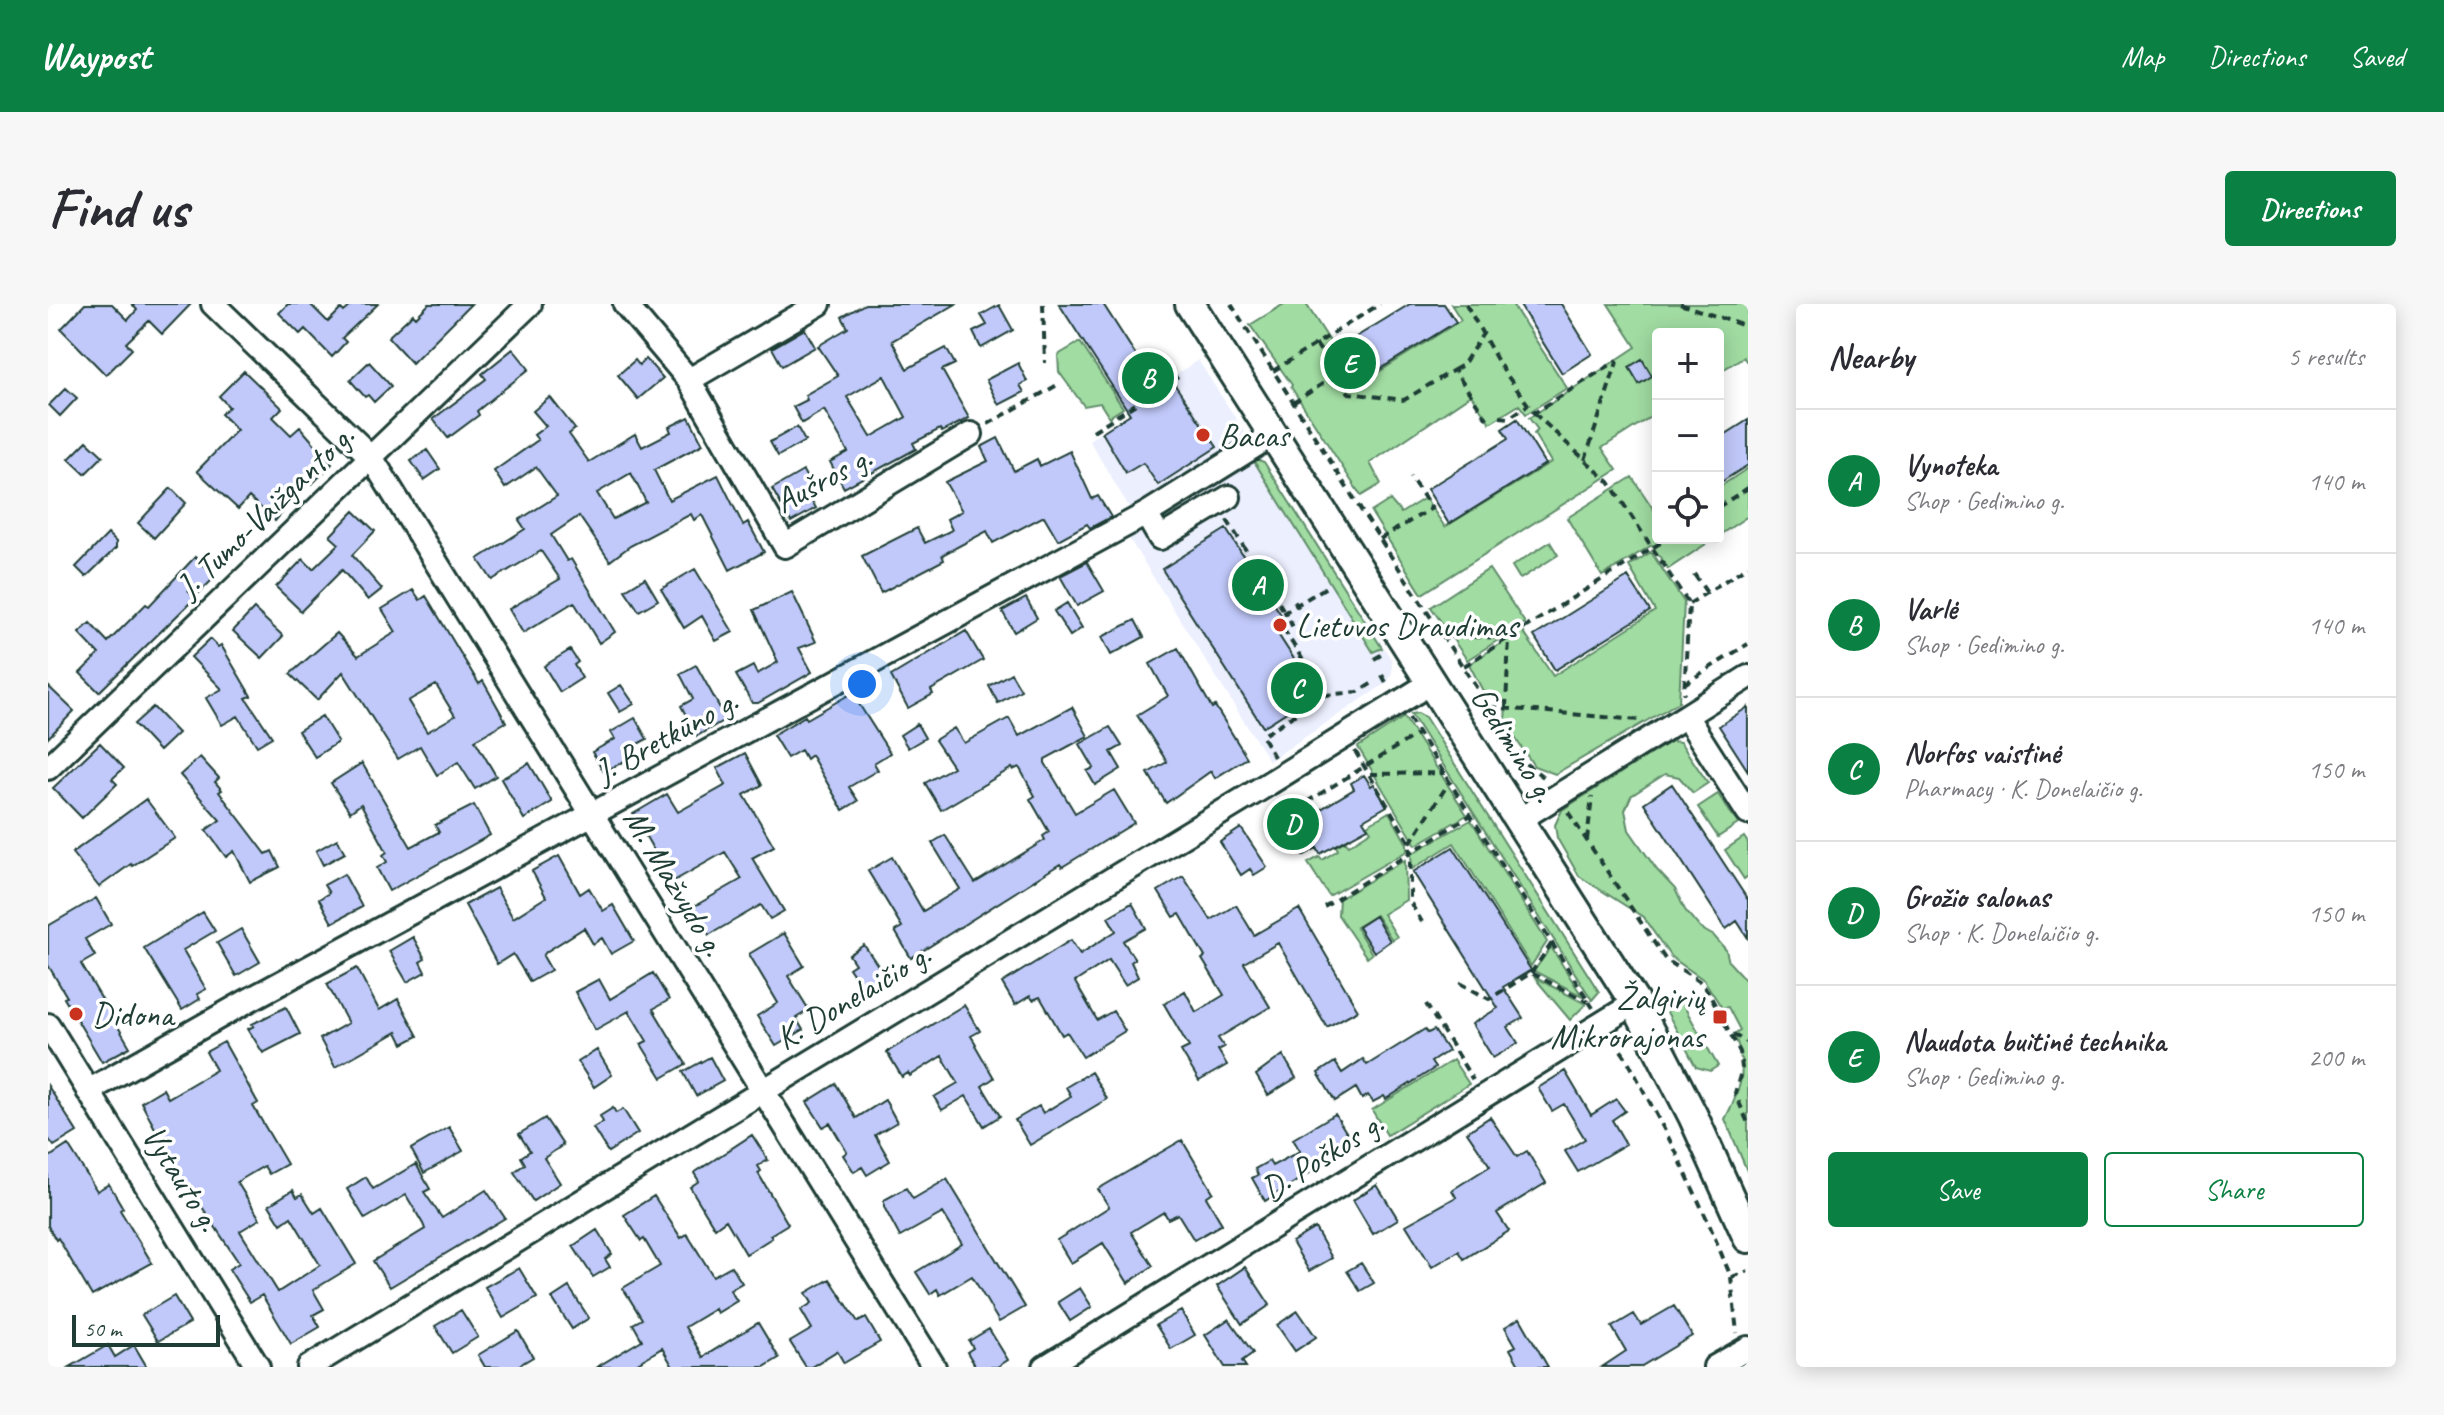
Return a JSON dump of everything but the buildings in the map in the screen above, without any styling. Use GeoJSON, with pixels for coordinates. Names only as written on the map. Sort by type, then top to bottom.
{"type":"FeatureCollection","features":[{"type":"Feature","properties":{"kind":"main road","name":"Gedimino g."},"geometry":{"type":"LineString","coordinates":[[1190,304],[1635,1003],[1693,1116],[1748,1238]]}},
{"type":"Feature","properties":{"kind":"street","name":"M. Mažvydo g."},"geometry":{"type":"LineString","coordinates":[[213,304],[371,457],[934,1367]]}},
{"type":"Feature","properties":{"kind":"street","name":"J. Tumo-Vaižganto g."},"geometry":{"type":"LineString","coordinates":[[48,768],[530,304]]}},
{"type":"Feature","properties":{"kind":"street","name":"Aušros g."},"geometry":{"type":"LineString","coordinates":[[625,304],[689,380],[785,546],[971,434]]}},
{"type":"Feature","properties":{"kind":"street"},"geometry":{"type":"LineString","coordinates":[[689,380],[819,304]]}},
{"type":"Feature","properties":{"kind":"street","name":"J. Bretkūno g."},"geometry":{"type":"LineString","coordinates":[[88,1091],[249,1000],[1146,514],[1274,434]]}},
{"type":"Feature","properties":{"kind":"street"},"geometry":{"type":"LineString","coordinates":[[1146,514],[1160,538],[1223,501]]}},
{"type":"Feature","properties":{"kind":"street"},"geometry":{"type":"LineString","coordinates":[[1519,820],[1748,677]]}},
{"type":"Feature","properties":{"kind":"street","name":"K. Donelaičio g."},"geometry":{"type":"LineString","coordinates":[[309,1367],[1432,682]]}},
{"type":"Feature","properties":{"kind":"street"},"geometry":{"type":"LineString","coordinates":[[1686,716],[1748,813]]}},
{"type":"Feature","properties":{"kind":"street","name":"D. Poškos g."},"geometry":{"type":"LineString","coordinates":[[1045,1367],[1635,1003]]}},
{"type":"Feature","properties":{"kind":"street","name":"Vytauto g."},"geometry":{"type":"LineString","coordinates":[[48,1025],[258,1367]]}},
{"type":"Feature","properties":{"kind":"street"},"geometry":{"type":"LineString","coordinates":[[1715,1367],[1748,1348]]}},
{"type":"Feature","properties":{"kind":"path"},"geometry":{"type":"LineString","coordinates":[[1043,304],[1045,363]]}},
{"type":"Feature","properties":{"kind":"path"},"geometry":{"type":"LineString","coordinates":[[1231,304],[1526,764],[1547,780],[1665,959],[1699,981],[1707,990],[1740,1052],[1742,1068],[1735,1093],[1748,1123]]}},
{"type":"Feature","properties":{"kind":"path"},"geometry":{"type":"LineString","coordinates":[[1273,371],[1380,304]]}},
{"type":"Feature","properties":{"kind":"path"},"geometry":{"type":"LineString","coordinates":[[1466,304],[1501,367],[1528,405],[1609,482],[1689,604],[1684,684],[1686,716]]}},
{"type":"Feature","properties":{"kind":"path"},"geometry":{"type":"LineString","coordinates":[[1680,304],[1748,327]]}},
{"type":"Feature","properties":{"kind":"path"},"geometry":{"type":"LineString","coordinates":[[1316,344],[1349,393],[1404,400],[1463,365],[1484,332]]}},
{"type":"Feature","properties":{"kind":"path"},"geometry":{"type":"LineString","coordinates":[[1534,413],[1618,360],[1585,460]]}},
{"type":"Feature","properties":{"kind":"path"},"geometry":{"type":"LineString","coordinates":[[1293,403],[1347,368]]}},
{"type":"Feature","properties":{"kind":"path"},"geometry":{"type":"LineString","coordinates":[[1454,370],[1490,423]]}},
{"type":"Feature","properties":{"kind":"path"},"geometry":{"type":"LineString","coordinates":[[1093,431],[1178,377]]}},
{"type":"Feature","properties":{"kind":"path"},"geometry":{"type":"LineString","coordinates":[[971,434],[1059,384]]}},
{"type":"Feature","properties":{"kind":"path"},"geometry":{"type":"LineString","coordinates":[[1500,417],[1509,418],[1528,405]]}},
{"type":"Feature","properties":{"kind":"path"},"geometry":{"type":"LineString","coordinates":[[1380,539],[1432,508],[1410,477]]}},
{"type":"Feature","properties":{"kind":"path"},"geometry":{"type":"LineString","coordinates":[[1724,503],[1748,488]]}},
{"type":"Feature","properties":{"kind":"path"},"geometry":{"type":"LineString","coordinates":[[1223,501],[1292,625],[1284,630],[1325,695]]}},
{"type":"Feature","properties":{"kind":"path"},"geometry":{"type":"LineString","coordinates":[[1464,666],[1658,544]]}},
{"type":"Feature","properties":{"kind":"path"},"geometry":{"type":"LineString","coordinates":[[1689,604],[1748,566]]}},
{"type":"Feature","properties":{"kind":"path"},"geometry":{"type":"LineString","coordinates":[[1694,574],[1707,593]]}},
{"type":"Feature","properties":{"kind":"path"},"geometry":{"type":"LineString","coordinates":[[1285,612],[1328,586]]}},
{"type":"Feature","properties":{"kind":"path"},"geometry":{"type":"LineString","coordinates":[[1444,636],[1509,638]]}},
{"type":"Feature","properties":{"kind":"path"},"geometry":{"type":"LineString","coordinates":[[1506,707],[1509,638]]}},
{"type":"Feature","properties":{"kind":"path"},"geometry":{"type":"LineString","coordinates":[[1684,684],[1748,644]]}},
{"type":"Feature","properties":{"kind":"path"},"geometry":{"type":"LineString","coordinates":[[1352,693],[1376,681]]}},
{"type":"Feature","properties":{"kind":"path"},"geometry":{"type":"LineString","coordinates":[[1490,707],[1649,721],[1657,734]]}},
{"type":"Feature","properties":{"kind":"path"},"geometry":{"type":"LineString","coordinates":[[1271,824],[1419,733]]}},
{"type":"Feature","properties":{"kind":"path"},"geometry":{"type":"LineString","coordinates":[[1358,747],[1354,750],[1410,843]]}},
{"type":"Feature","properties":{"kind":"path"},"geometry":{"type":"LineString","coordinates":[[1587,842],[1595,772]]}},
{"type":"Feature","properties":{"kind":"path"},"geometry":{"type":"LineString","coordinates":[[1370,774],[1445,773]]}},
{"type":"Feature","properties":{"kind":"path"},"geometry":{"type":"LineString","coordinates":[[1422,922],[1410,902],[1410,843],[1450,781]]}},
{"type":"Feature","properties":{"kind":"path"},"geometry":{"type":"LineString","coordinates":[[1324,907],[1472,815]]}},
{"type":"Feature","properties":{"kind":"path"},"geometry":{"type":"LineString","coordinates":[[1460,983],[1489,999],[1531,973],[1552,943]]}},
{"type":"Feature","properties":{"kind":"path"},"geometry":{"type":"LineString","coordinates":[[1531,973],[1590,1003]]}},
{"type":"Feature","properties":{"kind":"path"},"geometry":{"type":"LineString","coordinates":[[1426,1004],[1484,1097]]}},
{"type":"Feature","properties":{"kind":"path"},"geometry":{"type":"LineString","coordinates":[[1731,1033],[1748,1043]]}},
{"type":"Feature","properties":{"kind":"path"},"geometry":{"type":"LineString","coordinates":[[1731,1277],[1748,1271]]}},
{"type":"Feature","properties":{"kind":"shaded area"},"geometry":{"type":"Polygon","coordinates":[[[1198,360],[1392,660],[1388,682],[1269,761],[1118,521],[1132,512],[1089,440],[1175,385],[1177,374],[1198,360]]]}},
{"type":"Feature","properties":{"kind":"green space"},"geometry":{"type":"Polygon","coordinates":[[[1284,304],[1306,304],[1358,385],[1461,320],[1451,304],[1512,304],[1567,388],[1526,414],[1519,405],[1490,423],[1471,395],[1370,463],[1381,484],[1361,496],[1292,385],[1250,325],[1284,304]]]}},
{"type":"Feature","properties":{"kind":"green space"},"geometry":{"type":"Polygon","coordinates":[[[1608,304],[1748,304],[1748,363],[1743,357],[1724,369],[1724,328],[1652,328],[1652,416],[1602,448],[1617,470],[1422,594],[1371,512],[1390,500],[1401,513],[1425,498],[1445,527],[1551,462],[1534,434],[1538,430],[1529,418],[1636,347],[1608,304]]]}},
{"type":"Feature","properties":{"kind":"green space"},"geometry":{"type":"Polygon","coordinates":[[[1080,342],[1123,408],[1109,417],[1100,403],[1084,406],[1059,372],[1058,355],[1080,342]]]}},
{"type":"Feature","properties":{"kind":"green space"},"geometry":{"type":"Polygon","coordinates":[[[1252,458],[1264,462],[1382,648],[1373,652],[1252,458]]]}},
{"type":"Feature","properties":{"kind":"green space"},"geometry":{"type":"Polygon","coordinates":[[[1748,468],[1748,516],[1724,532],[1724,484],[1748,468]]]}},
{"type":"Feature","properties":{"kind":"green space"},"geometry":{"type":"Polygon","coordinates":[[[1632,477],[1652,507],[1652,544],[1706,544],[1668,569],[1652,545],[1602,576],[1567,518],[1632,477]]]}},
{"type":"Feature","properties":{"kind":"green space"},"geometry":{"type":"Polygon","coordinates":[[[1550,542],[1558,555],[1520,579],[1512,566],[1550,542]]]}},
{"type":"Feature","properties":{"kind":"green space"},"geometry":{"type":"Polygon","coordinates":[[[1651,552],[1684,602],[1679,702],[1555,774],[1534,766],[1505,723],[1506,703],[1483,691],[1469,664],[1522,630],[1553,676],[1655,611],[1629,566],[1651,552]]]}},
{"type":"Feature","properties":{"kind":"green space"},"geometry":{"type":"Polygon","coordinates":[[[1489,569],[1525,623],[1467,660],[1431,607],[1489,569]]]}},
{"type":"Feature","properties":{"kind":"green space"},"geometry":{"type":"Polygon","coordinates":[[[1418,713],[1425,717],[1599,992],[1592,1000],[1411,714],[1418,713]]]}},
{"type":"Feature","properties":{"kind":"green space"},"geometry":{"type":"Polygon","coordinates":[[[1404,717],[1467,815],[1416,845],[1358,747],[1404,717]]]}},
{"type":"Feature","properties":{"kind":"green space"},"geometry":{"type":"Polygon","coordinates":[[[1671,741],[1680,742],[1708,783],[1693,793],[1679,777],[1665,774],[1631,796],[1625,810],[1629,830],[1657,870],[1675,889],[1685,910],[1700,928],[1714,936],[1726,950],[1729,962],[1748,983],[1748,1173],[1725,1119],[1736,1097],[1742,1067],[1734,1034],[1740,1030],[1728,1007],[1722,1008],[1704,980],[1671,957],[1643,917],[1579,876],[1557,838],[1555,825],[1562,810],[1671,741]]]}},
{"type":"Feature","properties":{"kind":"green space"},"geometry":{"type":"Polygon","coordinates":[[[1718,794],[1738,824],[1718,837],[1698,807],[1718,794]]]}},
{"type":"Feature","properties":{"kind":"green space"},"geometry":{"type":"Polygon","coordinates":[[[1389,812],[1407,844],[1407,851],[1329,896],[1308,863],[1319,857],[1322,860],[1338,850],[1336,846],[1345,841],[1349,845],[1371,831],[1367,825],[1389,812]]]}},
{"type":"Feature","properties":{"kind":"green space"},"geometry":{"type":"Polygon","coordinates":[[[1471,820],[1547,942],[1531,966],[1454,843],[1412,869],[1411,854],[1471,820]]]}},
{"type":"Feature","properties":{"kind":"green space"},"geometry":{"type":"Polygon","coordinates":[[[1744,837],[1748,843],[1748,876],[1744,879],[1725,850],[1744,837]]]}},
{"type":"Feature","properties":{"kind":"green space"},"geometry":{"type":"Polygon","coordinates":[[[1405,860],[1406,900],[1383,914],[1397,937],[1392,940],[1376,915],[1356,927],[1372,954],[1367,958],[1338,915],[1339,899],[1405,860]]]}},
{"type":"Feature","properties":{"kind":"green space"},"geometry":{"type":"Polygon","coordinates":[[[1551,947],[1582,996],[1534,971],[1551,947]]]}},
{"type":"Feature","properties":{"kind":"green space"},"geometry":{"type":"Polygon","coordinates":[[[1534,977],[1586,1004],[1570,1020],[1534,977]]]}},
{"type":"Feature","properties":{"kind":"green space"},"geometry":{"type":"Polygon","coordinates":[[[1678,996],[1718,1066],[1710,1071],[1696,1067],[1667,1012],[1668,1004],[1678,996]]]}},
{"type":"Feature","properties":{"kind":"green space"},"geometry":{"type":"Polygon","coordinates":[[[1453,1060],[1469,1084],[1387,1135],[1372,1110],[1453,1060]]]}},
{"type":"Feature","properties":{"kind":"place","name":"Naudota buitinė technika"},"geometry":{"type":"Point","coordinates":[1350,363]}},
{"type":"Feature","properties":{"kind":"place","name":"Varlė"},"geometry":{"type":"Point","coordinates":[1148,378]}},
{"type":"Feature","properties":{"kind":"place","name":"Bacas"},"geometry":{"type":"Point","coordinates":[1203,435]}},
{"type":"Feature","properties":{"kind":"place","name":"Vynoteka"},"geometry":{"type":"Point","coordinates":[1258,585]}},
{"type":"Feature","properties":{"kind":"place","name":"Lietuvos Draudimas"},"geometry":{"type":"Point","coordinates":[1280,625]}},
{"type":"Feature","properties":{"kind":"place","name":"Norfos vaistinė"},"geometry":{"type":"Point","coordinates":[1297,688]}},
{"type":"Feature","properties":{"kind":"place","name":"Grožio salonas"},"geometry":{"type":"Point","coordinates":[1293,824]}},
{"type":"Feature","properties":{"kind":"place","name":"Didona"},"geometry":{"type":"Point","coordinates":[76,1014]}},
{"type":"Feature","properties":{"kind":"place","name":"Žalgirių Mikrorajonas"},"geometry":{"type":"Point","coordinates":[1720,1017]}}]}
